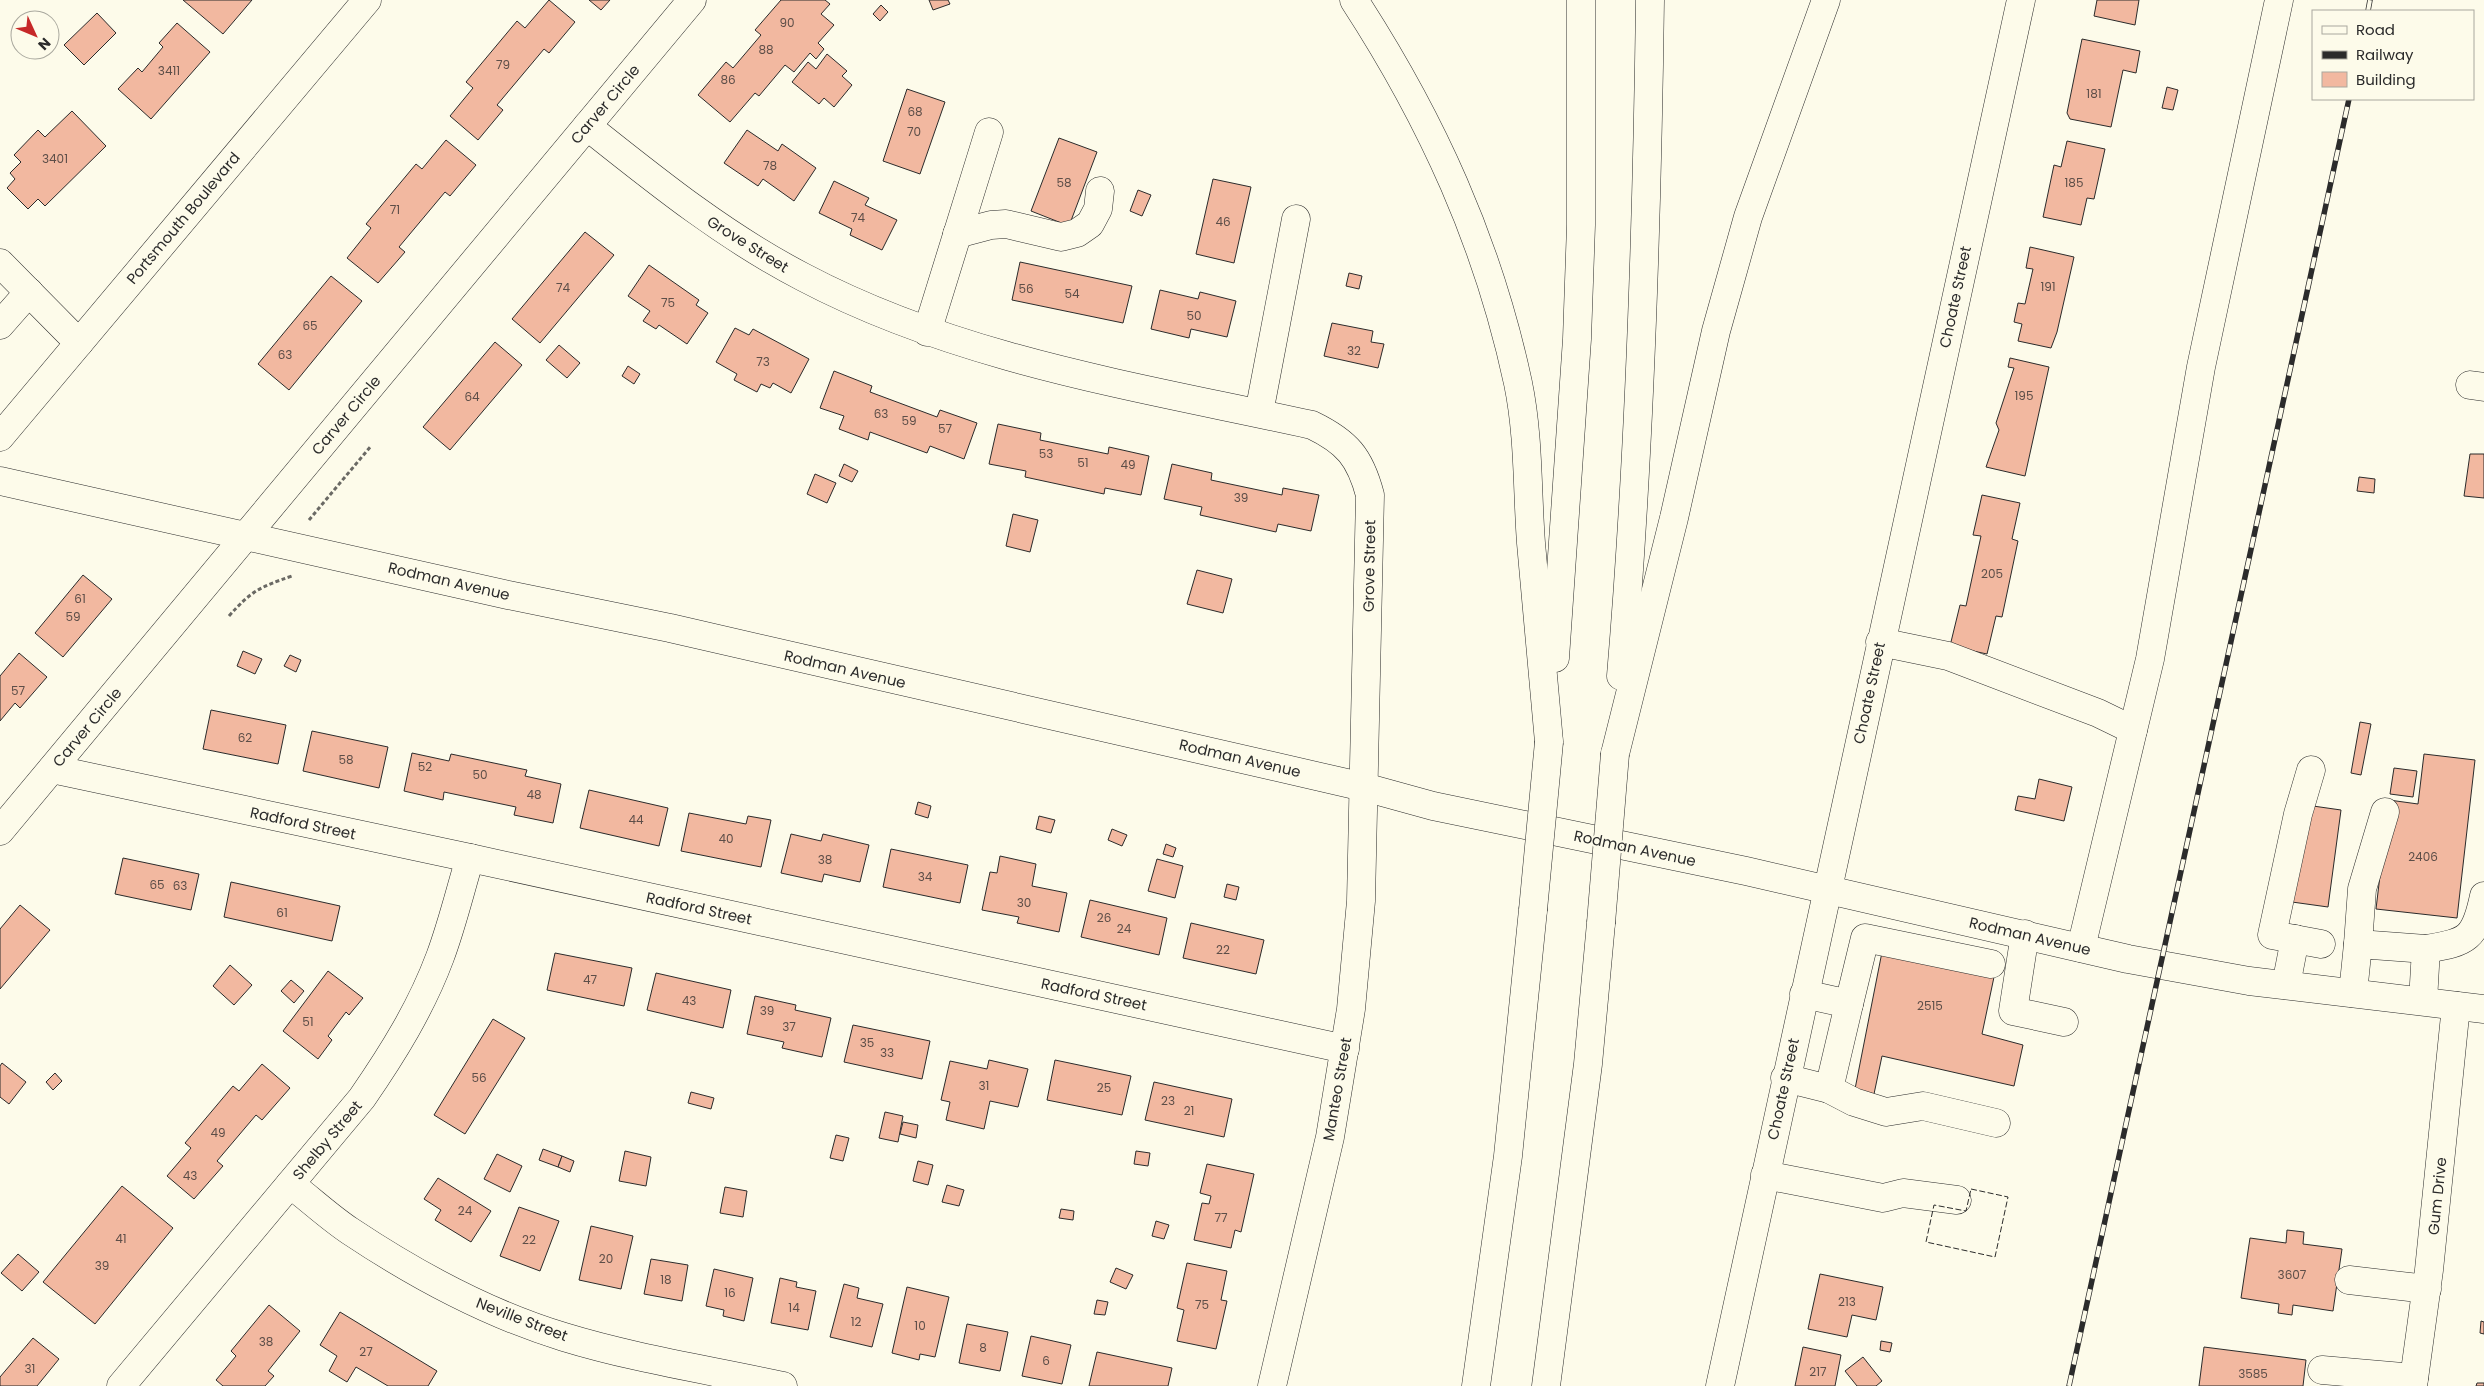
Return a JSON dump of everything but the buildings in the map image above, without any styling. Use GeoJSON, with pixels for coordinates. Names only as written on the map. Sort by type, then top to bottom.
{"type":"FeatureCollection","features":[{"type":"Feature","properties":{"kind":"main road","name":"Portsmouth Boulevard"},"geometry":{"type":"LineString","coordinates":[[0,437],[367,0]]}},
{"type":"Feature","properties":{"kind":"main road","name":"Carver Circle"},"geometry":{"type":"LineString","coordinates":[[0,831],[692,0]]}},
{"type":"Feature","properties":{"kind":"main road"},"geometry":{"type":"LineString","coordinates":[[1354,0],[1388,52],[1433,134],[1469,216],[1497,299],[1518,384],[1527,454],[1531,542],[1549,742]]}},
{"type":"Feature","properties":{"kind":"main road"},"geometry":{"type":"LineString","coordinates":[[1476,1386],[1508,1156],[1549,742],[1577,338],[1581,216],[1581,0]]}},
{"type":"Feature","properties":{"kind":"main road"},"geometry":{"type":"LineString","coordinates":[[1546,1386],[1588,1064],[1635,511],[1647,206],[1650,0]]}},
{"type":"Feature","properties":{"kind":"main road"},"geometry":{"type":"LineString","coordinates":[[1615,754],[1674,518],[1716,332],[1748,218],[1826,0]]}},
{"type":"Feature","properties":{"kind":"main road","name":"Choate Street"},"geometry":{"type":"LineString","coordinates":[[1720,1386],[1785,1078],[2021,0]]}},
{"type":"Feature","properties":{"kind":"main road"},"geometry":{"type":"LineString","coordinates":[[2080,948],[2150,660],[2201,367],[2279,0]]}},
{"type":"Feature","properties":{"kind":"main road","name":"Grove Street"},"geometry":{"type":"LineString","coordinates":[[587,126],[680,200],[733,237],[803,278],[891,318],[991,352],[1312,425],[1334,435],[1351,451],[1364,472],[1370,495],[1364,786]]}},
{"type":"Feature","properties":{"kind":"main road"},"geometry":{"type":"LineString","coordinates":[[928,332],[989,132]]}},
{"type":"Feature","properties":{"kind":"main road"},"geometry":{"type":"LineString","coordinates":[[957,234],[991,225],[1006,224],[1061,237],[1077,233],[1090,224],[1098,209],[1100,191]]}},
{"type":"Feature","properties":{"kind":"main road"},"geometry":{"type":"LineString","coordinates":[[1259,413],[1296,219]]}},
{"type":"Feature","properties":{"kind":"main road"},"geometry":{"type":"LineString","coordinates":[[0,263],[79,343]]}},
{"type":"Feature","properties":{"kind":"main road"},"geometry":{"type":"LineString","coordinates":[[0,325],[29,292]]}},
{"type":"Feature","properties":{"kind":"main road","name":"Rodman Avenue"},"geometry":{"type":"LineString","coordinates":[[0,481],[508,595],[670,628],[1364,786],[1433,806],[1826,890],[2128,959],[2249,981],[2484,1009]]}},
{"type":"Feature","properties":{"kind":"main road"},"geometry":{"type":"LineString","coordinates":[[1880,642],[1948,656],[2098,713],[2133,730]]}},
{"type":"Feature","properties":{"kind":"main road","name":"Radford Street"},"geometry":{"type":"LineString","coordinates":[[52,770],[470,858],[1345,1049]]}},
{"type":"Feature","properties":{"kind":"main road"},"geometry":{"type":"LineString","coordinates":[[2286,985],[2308,941],[2272,935],[2298,814],[2311,770]]}},
{"type":"Feature","properties":{"kind":"main road","name":"Manteo Street"},"geometry":{"type":"LineString","coordinates":[[1272,1386],[1330,1137],[1345,1049],[1361,901],[1364,786]]}},
{"type":"Feature","properties":{"kind":"main road"},"geometry":{"type":"LineString","coordinates":[[2353,993],[2362,889],[2385,812]]}},
{"type":"Feature","properties":{"kind":"main road","name":"Shelby Street"},"geometry":{"type":"LineString","coordinates":[[121,1386],[362,1098],[395,1049],[421,1002],[441,956],[470,858]]}},
{"type":"Feature","properties":{"kind":"main road"},"geometry":{"type":"LineString","coordinates":[[2358,944],[2426,949],[2457,944],[2474,930],[2484,896]]}},
{"type":"Feature","properties":{"kind":"main road"},"geometry":{"type":"LineString","coordinates":[[2025,934],[2013,1011],[2064,1022]]}},
{"type":"Feature","properties":{"kind":"main road"},"geometry":{"type":"LineString","coordinates":[[1829,1090],[1865,938],[1990,964]]}},
{"type":"Feature","properties":{"kind":"main road"},"geometry":{"type":"LineString","coordinates":[[2423,1001],[2426,949]]}},
{"type":"Feature","properties":{"kind":"main road"},"geometry":{"type":"LineString","coordinates":[[1804,994],[1849,1004]]}},
{"type":"Feature","properties":{"kind":"main road","name":"Gum Drive"},"geometry":{"type":"LineString","coordinates":[[2414,1382],[2427,1289],[2456,1006]]}},
{"type":"Feature","properties":{"kind":"main road"},"geometry":{"type":"LineString","coordinates":[[1785,1078],[1829,1090],[1854,1102],[1886,1112],[1923,1106],[1996,1123]]}},
{"type":"Feature","properties":{"kind":"main road"},"geometry":{"type":"LineString","coordinates":[[1765,1175],[1882,1198],[1903,1193],[1957,1200]]}},
{"type":"Feature","properties":{"kind":"main road","name":"Neville Street"},"geometry":{"type":"LineString","coordinates":[[290,1184],[349,1230],[426,1277],[493,1310],[563,1337],[632,1355],[783,1386]]}},
{"type":"Feature","properties":{"kind":"main road"},"geometry":{"type":"LineString","coordinates":[[2349,1280],[2427,1289]]}},
{"type":"Feature","properties":{"kind":"main road"},"geometry":{"type":"LineString","coordinates":[[2322,1370],[2414,1382]]}},
{"type":"Feature","properties":{"kind":"path"},"geometry":{"type":"LineString","coordinates":[[304,526],[371,446]]}},
{"type":"Feature","properties":{"kind":"path"},"geometry":{"type":"LineString","coordinates":[[229,616],[247,596],[268,584],[293,576],[294,570]]}},
{"type":"Feature","properties":{"kind":"railway"},"geometry":{"type":"LineString","coordinates":[[2368,10],[2370,0]]}},
{"type":"Feature","properties":{"kind":"railway"},"geometry":{"type":"LineString","coordinates":[[2069,1386],[2349,100]]}},
{"type":"Feature","properties":{"kind":"fence"},"geometry":{"type":"LineString","coordinates":[[1971,1189],[2008,1197],[1995,1257],[1926,1242],[1934,1205],[1966,1211],[1971,1189]]}}]}
